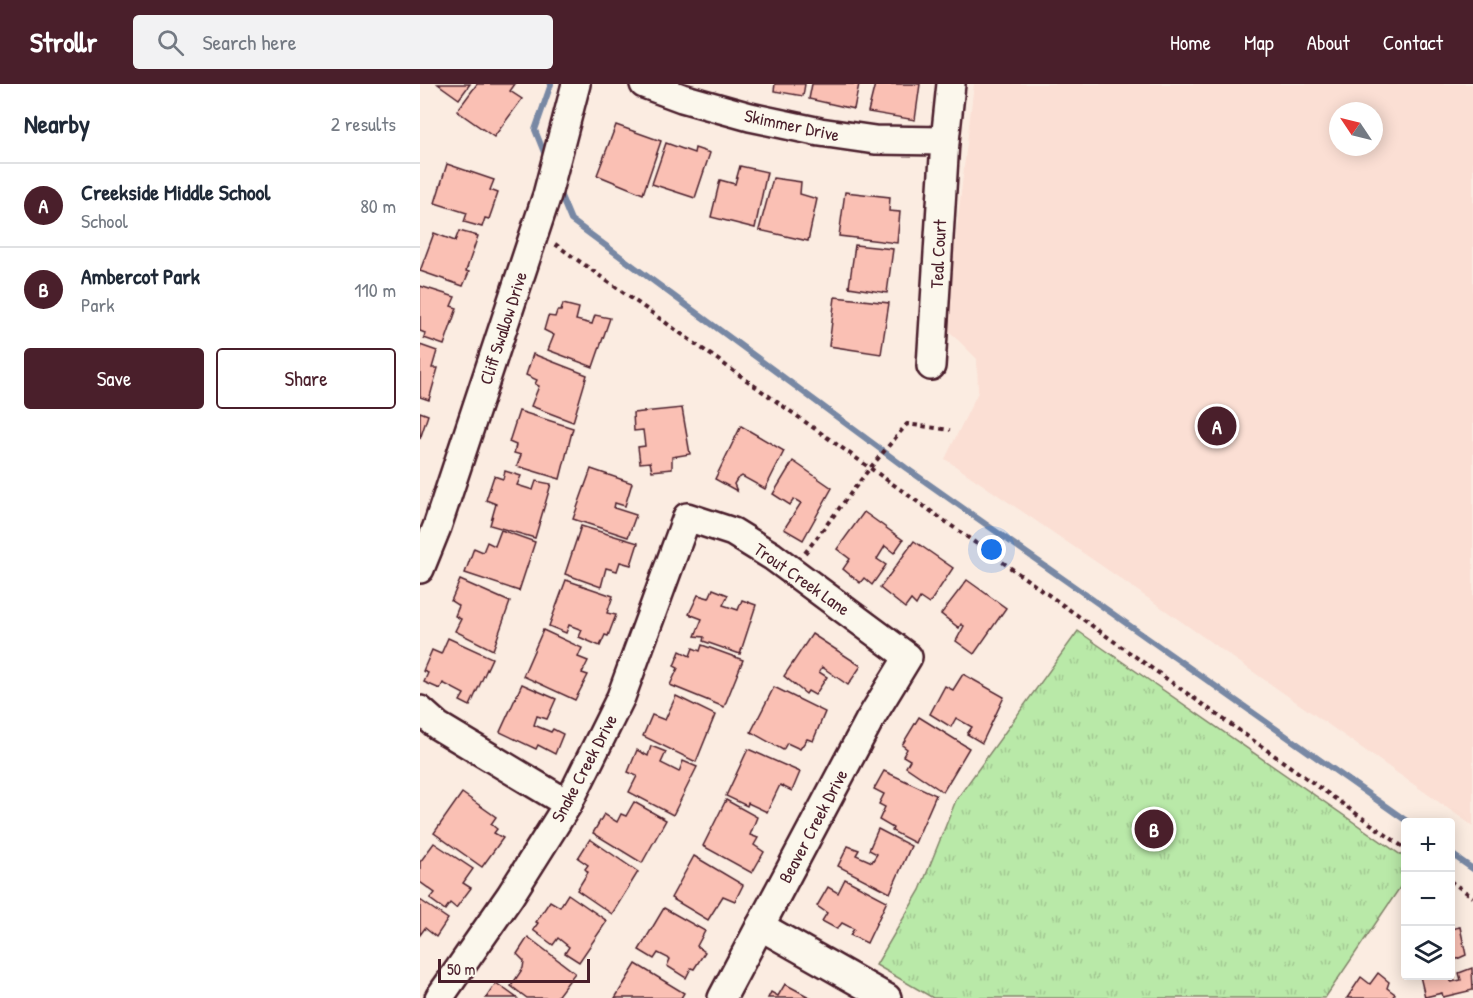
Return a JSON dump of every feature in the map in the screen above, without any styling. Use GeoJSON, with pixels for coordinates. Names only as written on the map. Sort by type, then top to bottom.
{"type":"FeatureCollection","features":[{"type":"Feature","properties":{"kind":"street","name":"Cliff Swallow Drive"},"geometry":{"type":"LineString","coordinates":[[420,569],[437,528],[547,195],[576,84]]}},
{"type":"Feature","properties":{"kind":"street","name":"Skimmer Drive"},"geometry":{"type":"LineString","coordinates":[[644,84],[682,98],[750,117],[820,132],[875,140],[945,141]]}},
{"type":"Feature","properties":{"kind":"street","name":"Teal Court"},"geometry":{"type":"LineString","coordinates":[[932,366],[945,141],[951,84]]}},
{"type":"Feature","properties":{"kind":"street","name":"Trout Creek Lane"},"geometry":{"type":"LineString","coordinates":[[687,517],[733,532],[772,556],[909,657]]}},
{"type":"Feature","properties":{"kind":"street","name":"Snake Creek Drive"},"geometry":{"type":"LineString","coordinates":[[439,998],[510,896],[568,804],[621,697],[687,517]]}},
{"type":"Feature","properties":{"kind":"street","name":"Beaver Creek Drive"},"geometry":{"type":"LineString","coordinates":[[722,998],[869,721],[909,657]]}},
{"type":"Feature","properties":{"kind":"street"},"geometry":{"type":"LineString","coordinates":[[426,719],[568,804]]}},
{"type":"Feature","properties":{"kind":"street"},"geometry":{"type":"LineString","coordinates":[[760,926],[888,998]]}},
{"type":"Feature","properties":{"kind":"path"},"geometry":{"type":"LineString","coordinates":[[535,230],[1401,845]]}},
{"type":"Feature","properties":{"kind":"path"},"geometry":{"type":"LineString","coordinates":[[792,571],[870,468],[907,424],[950,430]]}},
{"type":"Feature","properties":{"kind":"path"},"geometry":{"type":"LineString","coordinates":[[1455,884],[1473,897]]}},
{"type":"Feature","properties":{"kind":"shaded area"},"geometry":{"type":"Polygon","coordinates":[[[974,84],[1473,84],[1473,826],[1105,568],[945,459],[978,392],[977,359],[945,327],[974,84]]]}},
{"type":"Feature","properties":{"kind":"green space"},"geometry":{"type":"Polygon","coordinates":[[[1078,631],[1401,855],[1401,886],[1325,998],[933,998],[876,965],[920,890],[956,800],[1078,631]]]}},
{"type":"Feature","properties":{"kind":"building"},"geometry":{"type":"Polygon","coordinates":[[[438,84],[470,84],[459,99],[438,84]]]}},
{"type":"Feature","properties":{"kind":"building"},"geometry":{"type":"Polygon","coordinates":[[[477,84],[515,84],[510,91],[522,99],[494,137],[457,111],[477,84]]]}},
{"type":"Feature","properties":{"kind":"building"},"geometry":{"type":"Polygon","coordinates":[[[775,84],[805,84],[803,96],[774,91],[775,84]]]}},
{"type":"Feature","properties":{"kind":"building"},"geometry":{"type":"Polygon","coordinates":[[[812,84],[859,84],[854,109],[809,99],[812,84]]]}},
{"type":"Feature","properties":{"kind":"building"},"geometry":{"type":"Polygon","coordinates":[[[875,84],[920,84],[915,120],[868,112],[875,84]]]}},
{"type":"Feature","properties":{"kind":"building"},"geometry":{"type":"Polygon","coordinates":[[[616,125],[661,141],[643,194],[597,175],[616,125]]]}},
{"type":"Feature","properties":{"kind":"building"},"geometry":{"type":"Polygon","coordinates":[[[666,143],[694,153],[695,148],[710,153],[695,198],[652,184],[666,143]]]}},
{"type":"Feature","properties":{"kind":"building"},"geometry":{"type":"Polygon","coordinates":[[[447,164],[494,180],[490,190],[498,193],[489,219],[485,218],[482,227],[464,222],[467,213],[435,203],[447,164]]]}},
{"type":"Feature","properties":{"kind":"building"},"geometry":{"type":"Polygon","coordinates":[[[740,166],[767,172],[755,228],[711,217],[720,180],[735,184],[740,166]]]}},
{"type":"Feature","properties":{"kind":"building"},"geometry":{"type":"Polygon","coordinates":[[[773,178],[801,182],[800,194],[817,199],[808,241],[759,230],[773,178]]]}},
{"type":"Feature","properties":{"kind":"building"},"geometry":{"type":"Polygon","coordinates":[[[845,192],[890,197],[889,211],[900,212],[897,243],[839,236],[845,192]]]}},
{"type":"Feature","properties":{"kind":"building"},"geometry":{"type":"Polygon","coordinates":[[[459,231],[478,236],[463,286],[420,271],[434,233],[455,241],[459,231]]]}},
{"type":"Feature","properties":{"kind":"building"},"geometry":{"type":"Polygon","coordinates":[[[855,245],[893,249],[887,293],[849,287],[855,245]]]}},
{"type":"Feature","properties":{"kind":"building"},"geometry":{"type":"Polygon","coordinates":[[[420,286],[455,297],[451,306],[457,308],[444,345],[424,338],[425,333],[420,331],[420,286]]]}},
{"type":"Feature","properties":{"kind":"building"},"geometry":{"type":"Polygon","coordinates":[[[835,297],[889,303],[881,354],[829,346],[835,297]]]}},
{"type":"Feature","properties":{"kind":"building"},"geometry":{"type":"Polygon","coordinates":[[[563,304],[579,308],[576,320],[592,324],[595,315],[610,318],[593,367],[548,350],[554,335],[544,330],[548,316],[555,317],[557,311],[561,311],[563,304]]]}},
{"type":"Feature","properties":{"kind":"building"},"geometry":{"type":"Polygon","coordinates":[[[420,345],[437,351],[432,368],[438,368],[429,400],[420,397],[420,345]]]}},
{"type":"Feature","properties":{"kind":"building"},"geometry":{"type":"Polygon","coordinates":[[[533,354],[587,375],[573,422],[531,406],[539,386],[535,384],[537,380],[526,375],[533,354]]]}},
{"type":"Feature","properties":{"kind":"building"},"geometry":{"type":"Polygon","coordinates":[[[682,408],[690,454],[672,457],[672,469],[652,471],[650,462],[640,463],[638,447],[645,446],[643,430],[634,431],[633,413],[682,408]]]}},
{"type":"Feature","properties":{"kind":"building"},"geometry":{"type":"Polygon","coordinates":[[[519,411],[573,428],[560,479],[517,466],[521,455],[514,453],[516,445],[509,442],[519,411]]]}},
{"type":"Feature","properties":{"kind":"building"},"geometry":{"type":"Polygon","coordinates":[[[420,412],[428,415],[420,439],[420,412]]]}},
{"type":"Feature","properties":{"kind":"building"},"geometry":{"type":"Polygon","coordinates":[[[741,426],[784,451],[765,489],[742,476],[734,484],[737,491],[715,479],[741,426]]]}},
{"type":"Feature","properties":{"kind":"building"},"geometry":{"type":"Polygon","coordinates":[[[793,461],[832,488],[803,540],[784,529],[801,503],[794,499],[790,505],[773,494],[793,461]]]}},
{"type":"Feature","properties":{"kind":"building"},"geometry":{"type":"Polygon","coordinates":[[[591,469],[632,483],[625,506],[615,503],[614,508],[636,515],[628,537],[573,519],[591,469]]]}},
{"type":"Feature","properties":{"kind":"building"},"geometry":{"type":"Polygon","coordinates":[[[505,471],[521,476],[517,485],[533,490],[536,481],[551,484],[535,538],[490,525],[496,504],[486,500],[494,476],[503,479],[505,471]]]}},
{"type":"Feature","properties":{"kind":"building"},"geometry":{"type":"Polygon","coordinates":[[[864,512],[903,540],[894,553],[885,546],[877,559],[886,565],[872,585],[864,578],[860,583],[843,569],[850,559],[837,549],[864,512]]]}},
{"type":"Feature","properties":{"kind":"building"},"geometry":{"type":"Polygon","coordinates":[[[581,526],[638,543],[631,565],[620,562],[617,571],[606,568],[601,587],[565,574],[581,526]]]}},
{"type":"Feature","properties":{"kind":"building"},"geometry":{"type":"Polygon","coordinates":[[[501,530],[535,542],[519,591],[465,573],[474,548],[483,552],[487,542],[495,546],[501,530]]]}},
{"type":"Feature","properties":{"kind":"building"},"geometry":{"type":"Polygon","coordinates":[[[914,541],[953,568],[929,604],[920,598],[916,605],[911,600],[905,608],[880,588],[914,541]]]}},
{"type":"Feature","properties":{"kind":"building"},"geometry":{"type":"Polygon","coordinates":[[[460,580],[510,602],[493,650],[455,631],[461,619],[455,616],[459,606],[451,601],[460,580]]]}},
{"type":"Feature","properties":{"kind":"building"},"geometry":{"type":"Polygon","coordinates":[[[566,580],[613,596],[607,613],[616,615],[608,636],[605,635],[600,646],[579,637],[582,630],[569,625],[566,633],[549,626],[566,580]]]}},
{"type":"Feature","properties":{"kind":"building"},"geometry":{"type":"Polygon","coordinates":[[[967,580],[1006,608],[974,654],[956,641],[964,626],[961,624],[959,628],[941,614],[967,580]]]}},
{"type":"Feature","properties":{"kind":"building"},"geometry":{"type":"Polygon","coordinates":[[[713,589],[728,595],[723,605],[738,610],[742,600],[756,605],[740,654],[703,641],[704,637],[695,636],[702,619],[689,614],[698,595],[709,598],[713,589]]]}},
{"type":"Feature","properties":{"kind":"building"},"geometry":{"type":"Polygon","coordinates":[[[543,630],[582,648],[578,657],[588,661],[582,673],[588,675],[575,700],[523,676],[543,630]]]}},
{"type":"Feature","properties":{"kind":"building"},"geometry":{"type":"Polygon","coordinates":[[[812,634],[861,666],[848,685],[822,667],[819,672],[827,677],[815,695],[808,691],[806,694],[784,676],[812,634]]]}},
{"type":"Feature","properties":{"kind":"building"},"geometry":{"type":"Polygon","coordinates":[[[448,638],[492,658],[470,706],[460,701],[464,694],[443,683],[440,689],[424,682],[428,673],[423,671],[432,650],[441,654],[448,638]]]}},
{"type":"Feature","properties":{"kind":"building"},"geometry":{"type":"Polygon","coordinates":[[[702,645],[743,660],[724,707],[670,685],[678,668],[674,666],[680,651],[690,656],[693,648],[700,651],[702,645]]]}},
{"type":"Feature","properties":{"kind":"building"},"geometry":{"type":"Polygon","coordinates":[[[963,674],[1004,697],[982,743],[967,734],[972,727],[956,718],[951,727],[930,714],[945,686],[953,690],[963,674]]]}},
{"type":"Feature","properties":{"kind":"building"},"geometry":{"type":"Polygon","coordinates":[[[522,684],[556,699],[547,719],[537,716],[534,725],[551,732],[553,729],[563,734],[555,754],[538,745],[536,749],[500,732],[522,684]]]}},
{"type":"Feature","properties":{"kind":"building"},"geometry":{"type":"Polygon","coordinates":[[[774,687],[825,712],[813,741],[807,739],[800,749],[787,743],[783,750],[751,732],[774,687]]]}},
{"type":"Feature","properties":{"kind":"building"},"geometry":{"type":"Polygon","coordinates":[[[676,696],[715,715],[696,762],[643,736],[652,715],[665,720],[676,696]]]}},
{"type":"Feature","properties":{"kind":"building"},"geometry":{"type":"Polygon","coordinates":[[[919,717],[969,748],[943,792],[906,767],[910,760],[903,756],[907,749],[902,745],[919,717]]]}},
{"type":"Feature","properties":{"kind":"building"},"geometry":{"type":"Polygon","coordinates":[[[651,746],[666,752],[661,763],[679,772],[683,761],[697,767],[673,815],[629,792],[637,776],[628,772],[637,750],[648,756],[651,746]]]}},
{"type":"Feature","properties":{"kind":"building"},"geometry":{"type":"Polygon","coordinates":[[[748,749],[800,772],[792,791],[780,785],[767,812],[726,796],[748,749]]]}},
{"type":"Feature","properties":{"kind":"building"},"geometry":{"type":"Polygon","coordinates":[[[884,771],[936,795],[915,843],[892,831],[893,828],[879,820],[885,807],[879,804],[884,794],[874,789],[884,771]]]}},
{"type":"Feature","properties":{"kind":"building"},"geometry":{"type":"Polygon","coordinates":[[[462,793],[496,817],[491,824],[497,829],[494,833],[503,838],[482,867],[434,833],[462,793]]]}},
{"type":"Feature","properties":{"kind":"building"},"geometry":{"type":"Polygon","coordinates":[[[726,800],[757,817],[750,835],[758,838],[754,845],[764,852],[752,873],[703,846],[726,800]]]}},
{"type":"Feature","properties":{"kind":"building"},"geometry":{"type":"Polygon","coordinates":[[[634,802],[666,820],[642,863],[593,833],[604,814],[617,822],[621,814],[626,816],[634,802]]]}},
{"type":"Feature","properties":{"kind":"building"},"geometry":{"type":"Polygon","coordinates":[[[878,829],[911,846],[890,893],[838,866],[848,846],[859,850],[856,855],[872,862],[877,854],[869,850],[878,829]]]}},
{"type":"Feature","properties":{"kind":"building"},"geometry":{"type":"Polygon","coordinates":[[[590,839],[638,872],[612,914],[577,890],[588,872],[585,869],[588,865],[578,858],[590,839]]]}},
{"type":"Feature","properties":{"kind":"building"},"geometry":{"type":"Polygon","coordinates":[[[434,843],[473,869],[463,883],[471,888],[456,908],[450,903],[445,910],[430,899],[435,893],[420,882],[420,862],[434,843]]]}},
{"type":"Feature","properties":{"kind":"building"},"geometry":{"type":"Polygon","coordinates":[[[694,856],[743,885],[735,901],[723,896],[708,920],[671,898],[694,856]]]}},
{"type":"Feature","properties":{"kind":"building"},"geometry":{"type":"Polygon","coordinates":[[[845,879],[887,901],[867,943],[850,935],[854,929],[842,923],[837,929],[822,921],[827,913],[817,906],[828,887],[838,893],[845,879]]]}},
{"type":"Feature","properties":{"kind":"building"},"geometry":{"type":"Polygon","coordinates":[[[568,894],[607,921],[579,962],[565,953],[569,947],[558,938],[553,945],[533,930],[550,901],[560,907],[568,894]]]}},
{"type":"Feature","properties":{"kind":"building"},"geometry":{"type":"Polygon","coordinates":[[[420,900],[448,919],[436,937],[425,928],[420,935],[420,900]]]}},
{"type":"Feature","properties":{"kind":"building"},"geometry":{"type":"Polygon","coordinates":[[[664,908],[705,931],[697,946],[705,952],[694,969],[691,968],[686,978],[667,966],[670,959],[658,953],[654,959],[639,950],[664,908]]]}},
{"type":"Feature","properties":{"kind":"building"},"geometry":{"type":"Polygon","coordinates":[[[1460,927],[1466,955],[1455,960],[1455,928],[1460,927]]]}},
{"type":"Feature","properties":{"kind":"building"},"geometry":{"type":"Polygon","coordinates":[[[528,937],[575,973],[556,998],[527,998],[511,986],[523,968],[524,961],[517,954],[528,937]]]}},
{"type":"Feature","properties":{"kind":"building"},"geometry":{"type":"Polygon","coordinates":[[[636,964],[684,993],[681,998],[615,998],[636,964]]]}},
{"type":"Feature","properties":{"kind":"building"},"geometry":{"type":"Polygon","coordinates":[[[1472,968],[1473,990],[1443,997],[1442,993],[1425,997],[1421,980],[1451,980],[1451,982],[1461,980],[1459,973],[1472,968]]]}},
{"type":"Feature","properties":{"kind":"building"},"geometry":{"type":"Polygon","coordinates":[[[1378,973],[1389,982],[1387,988],[1395,994],[1392,998],[1347,998],[1361,977],[1370,984],[1378,973]]]}},
{"type":"Feature","properties":{"kind":"building"},"geometry":{"type":"Polygon","coordinates":[[[496,983],[517,998],[486,998],[496,983]]]}},
{"type":"Feature","properties":{"kind":"building"},"geometry":{"type":"Polygon","coordinates":[[[785,984],[811,998],[768,998],[771,992],[778,996],[785,984]]]}},
{"type":"Feature","properties":{"kind":"waterway"},"geometry":{"type":"LineString","coordinates":[[547,160],[535,130],[551,84]]}},
{"type":"Feature","properties":{"kind":"waterway"},"geometry":{"type":"LineString","coordinates":[[558,189],[571,220],[906,468],[1402,818]]}},
{"type":"Feature","properties":{"kind":"waterway"},"geometry":{"type":"LineString","coordinates":[[1455,856],[1473,869]]}},
{"type":"Feature","properties":{"kind":"place","name":"Creekside Middle School"},"geometry":{"type":"Point","coordinates":[1217,426]}},
{"type":"Feature","properties":{"kind":"place","name":"Ambercot Park"},"geometry":{"type":"Point","coordinates":[1154,829]}}]}
